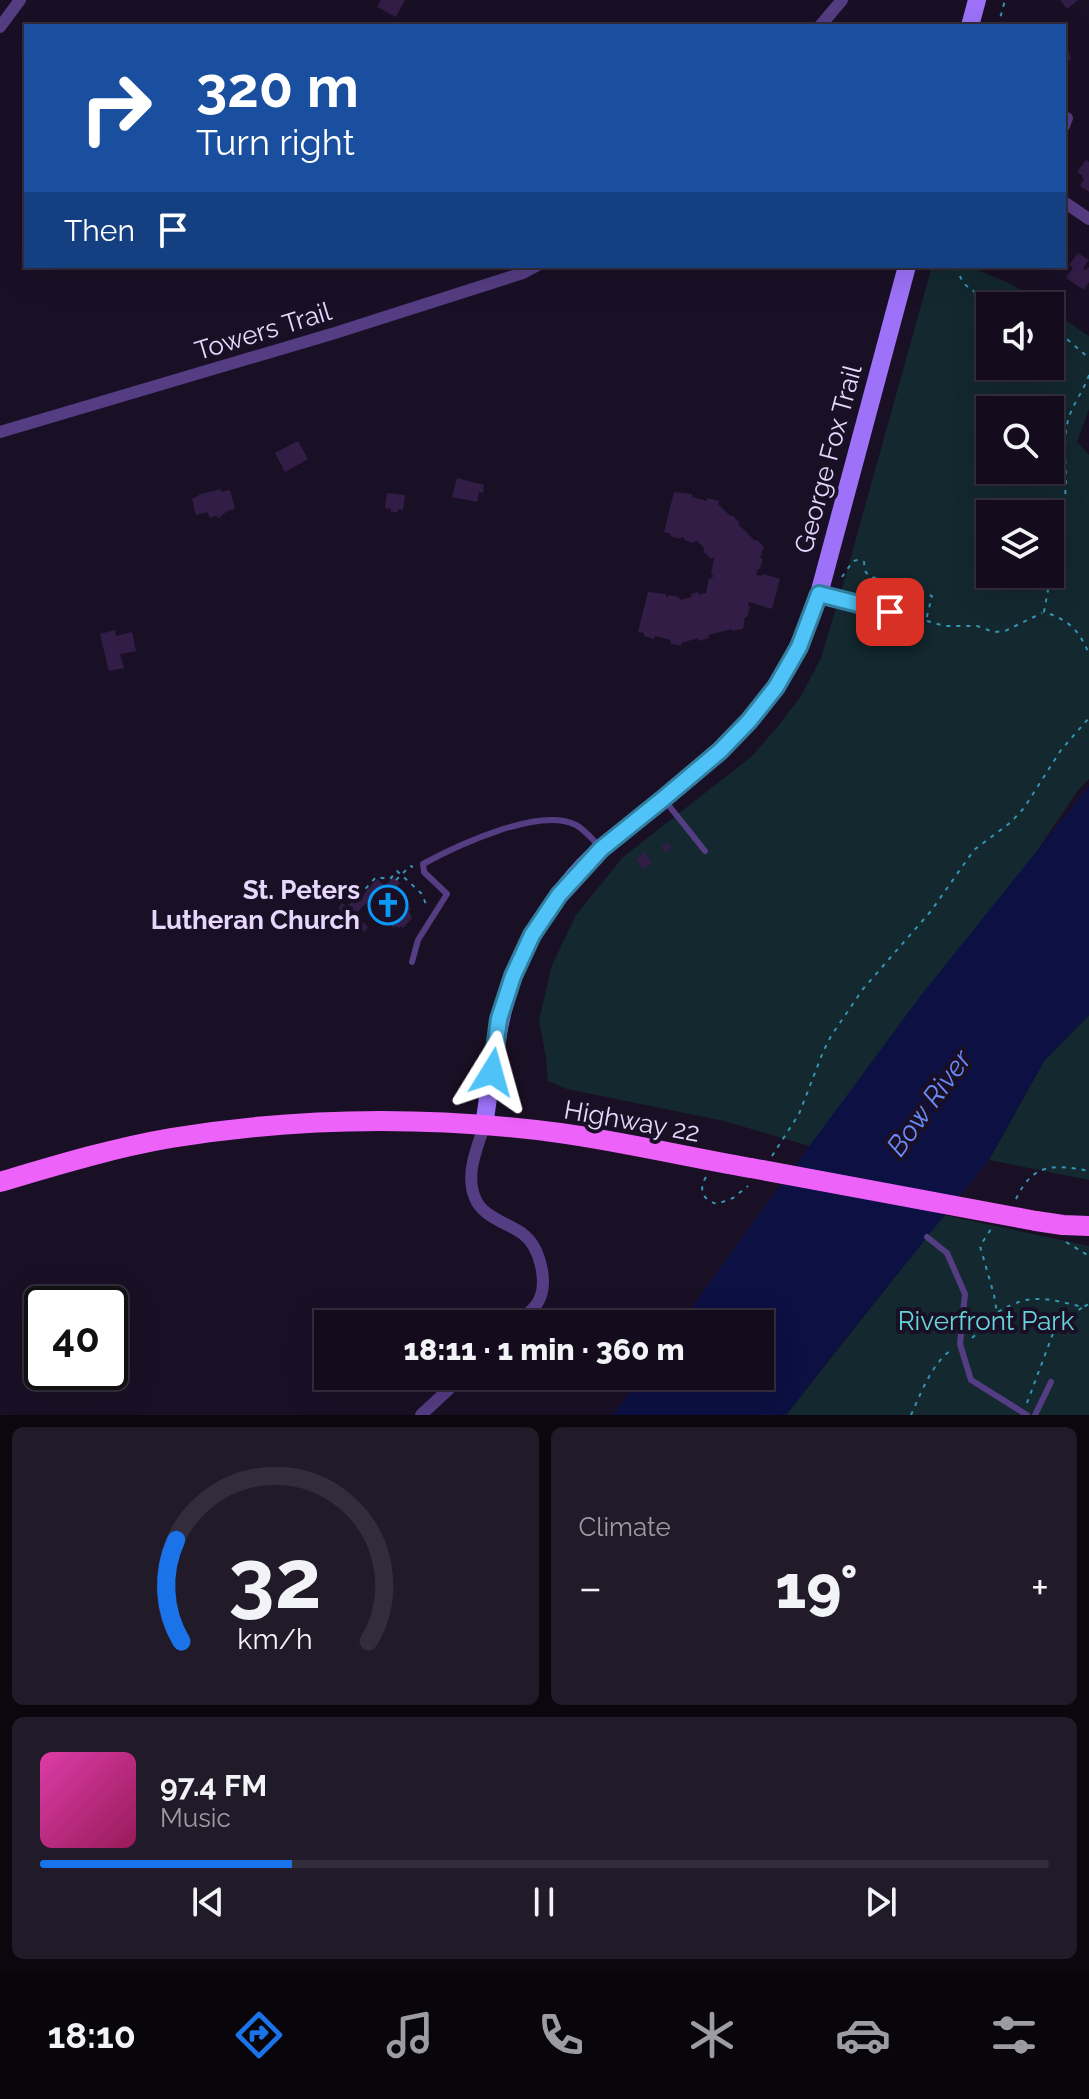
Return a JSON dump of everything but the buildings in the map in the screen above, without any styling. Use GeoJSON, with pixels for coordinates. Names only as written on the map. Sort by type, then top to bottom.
{"type":"FeatureCollection","features":[{"type":"Feature","properties":{"kind":"main road","name":"Highway 22"},"geometry":{"type":"LineString","coordinates":[[0,1182],[112,1150],[172,1138],[290,1124],[391,1121],[560,1133],[1036,1221],[1089,1226]]}},
{"type":"Feature","properties":{"kind":"main road","name":"Highway 22"},"geometry":{"type":"LineString","coordinates":[[1063,1225],[1089,1236]]}},
{"type":"Feature","properties":{"kind":"street"},"geometry":{"type":"LineString","coordinates":[[0,27],[20,0]]}},
{"type":"Feature","properties":{"kind":"street"},"geometry":{"type":"LineString","coordinates":[[822,24],[842,0]]}},
{"type":"Feature","properties":{"kind":"street"},"geometry":{"type":"LineString","coordinates":[[971,24],[977,0]]}},
{"type":"Feature","properties":{"kind":"street"},"geometry":{"type":"LineString","coordinates":[[1066,203],[1089,219]]}},
{"type":"Feature","properties":{"kind":"street","name":"Towers Trail"},"geometry":{"type":"LineString","coordinates":[[0,432],[335,333],[532,268]]}},
{"type":"Feature","properties":{"kind":"street","name":"George Fox Trail"},"geometry":{"type":"LineString","coordinates":[[484,1126],[499,1019],[513,976],[532,935],[559,895],[601,849],[720,751],[749,721],[776,687],[799,647],[819,594],[906,268]]}},
{"type":"Feature","properties":{"kind":"street"},"geometry":{"type":"LineString","coordinates":[[484,1126],[472,1164],[475,1200],[485,1211],[526,1236],[540,1259],[544,1278],[539,1301],[530,1310]]}},
{"type":"Feature","properties":{"kind":"street"},"geometry":{"type":"LineString","coordinates":[[421,1415],[448,1390]]}},
{"type":"Feature","properties":{"kind":"lane"},"geometry":{"type":"LineString","coordinates":[[819,594],[913,617]]}},
{"type":"Feature","properties":{"kind":"lane"},"geometry":{"type":"LineString","coordinates":[[663,799],[705,851]]}},
{"type":"Feature","properties":{"kind":"lane"},"geometry":{"type":"LineString","coordinates":[[412,962],[418,940],[447,894],[422,868],[423,864],[507,827],[538,821],[575,824],[601,849]]}},
{"type":"Feature","properties":{"kind":"lane"},"geometry":{"type":"LineString","coordinates":[[927,1237],[947,1253],[965,1294],[960,1344],[971,1380],[1025,1414]]}},
{"type":"Feature","properties":{"kind":"lane"},"geometry":{"type":"LineString","coordinates":[[1035,1415],[1051,1382]]}},
{"type":"Feature","properties":{"kind":"path"},"geometry":{"type":"LineString","coordinates":[[999,24],[1005,0]]}},
{"type":"Feature","properties":{"kind":"path"},"geometry":{"type":"LineString","coordinates":[[958,268],[960,279],[966,287],[977,292]]}},
{"type":"Feature","properties":{"kind":"path"},"geometry":{"type":"LineString","coordinates":[[1064,338],[1089,358]]}},
{"type":"Feature","properties":{"kind":"path"},"geometry":{"type":"LineString","coordinates":[[1044,612],[1065,496],[1064,441],[1074,406],[1089,375]]}},
{"type":"Feature","properties":{"kind":"path"},"geometry":{"type":"LineString","coordinates":[[824,573],[843,577],[853,561],[864,562],[869,576],[932,596],[926,620],[945,626],[977,626],[994,632],[1005,631],[1044,612],[1073,627],[1082,636],[1089,654]]}},
{"type":"Feature","properties":{"kind":"path"},"geometry":{"type":"LineString","coordinates":[[781,1144],[799,1114],[831,1036],[863,989],[931,911],[974,850],[1010,823],[1024,808],[1061,750],[1089,718]]}},
{"type":"Feature","properties":{"kind":"path"},"geometry":{"type":"LineString","coordinates":[[396,880],[410,866],[422,868]]}},
{"type":"Feature","properties":{"kind":"path"},"geometry":{"type":"LineString","coordinates":[[359,896],[376,877],[390,879],[397,871],[422,894],[428,908]]}},
{"type":"Feature","properties":{"kind":"path"},"geometry":{"type":"LineString","coordinates":[[1010,1206],[1029,1177],[1046,1168],[1064,1166],[1089,1171]]}},
{"type":"Feature","properties":{"kind":"path"},"geometry":{"type":"LineString","coordinates":[[710,1175],[701,1186],[701,1193],[706,1199],[717,1204],[733,1198]]}},
{"type":"Feature","properties":{"kind":"path"},"geometry":{"type":"LineString","coordinates":[[993,1227],[980,1246],[997,1313]]}},
{"type":"Feature","properties":{"kind":"path"},"geometry":{"type":"LineString","coordinates":[[911,1415],[929,1375],[944,1356],[975,1336],[997,1313],[1017,1302],[1042,1297],[1083,1307]]}},
{"type":"Feature","properties":{"kind":"path"},"geometry":{"type":"LineString","coordinates":[[1025,1414],[1055,1328],[1089,1304]]}},
{"type":"Feature","properties":{"kind":"green space"},"geometry":{"type":"Polygon","coordinates":[[[931,268],[973,268],[1011,284],[1023,292],[976,292],[976,380],[1064,380],[1064,319],[1089,336],[1089,409],[1077,442],[1089,455],[1089,779],[1079,789],[968,952],[816,1148],[724,1121],[567,1089],[548,1081],[539,1020],[552,965],[576,915],[623,857],[751,757],[801,696],[821,658],[931,268]]]}},
{"type":"Feature","properties":{"kind":"green space"},"geometry":{"type":"Polygon","coordinates":[[[1089,1015],[1089,1180],[989,1160],[1044,1061],[1089,1015]]]}},
{"type":"Feature","properties":{"kind":"green space","name":"Riverfront Park"},"geometry":{"type":"Polygon","coordinates":[[[944,1215],[1089,1246],[1089,1415],[786,1415],[944,1215]]]}},
{"type":"Feature","properties":{"kind":"water","name":"Bow River"},"geometry":{"type":"Polygon","coordinates":[[[1089,786],[1089,1015],[1044,1061],[988,1161],[786,1415],[613,1415],[632,1390],[774,1390],[774,1310],[690,1310],[922,994],[1089,786]]]}},
{"type":"Feature","properties":{"kind":"place","name":"St. Peters Lutheran Church"},"geometry":{"type":"Point","coordinates":[388,905]}},
{"type":"Feature","properties":{"kind":"route"},"geometry":{"type":"LineString","coordinates":[[492,1072],[499,1019],[513,976],[532,935],[559,895],[601,849],[720,751],[749,721],[776,687],[799,647],[819,594],[890,612]]}}]}
